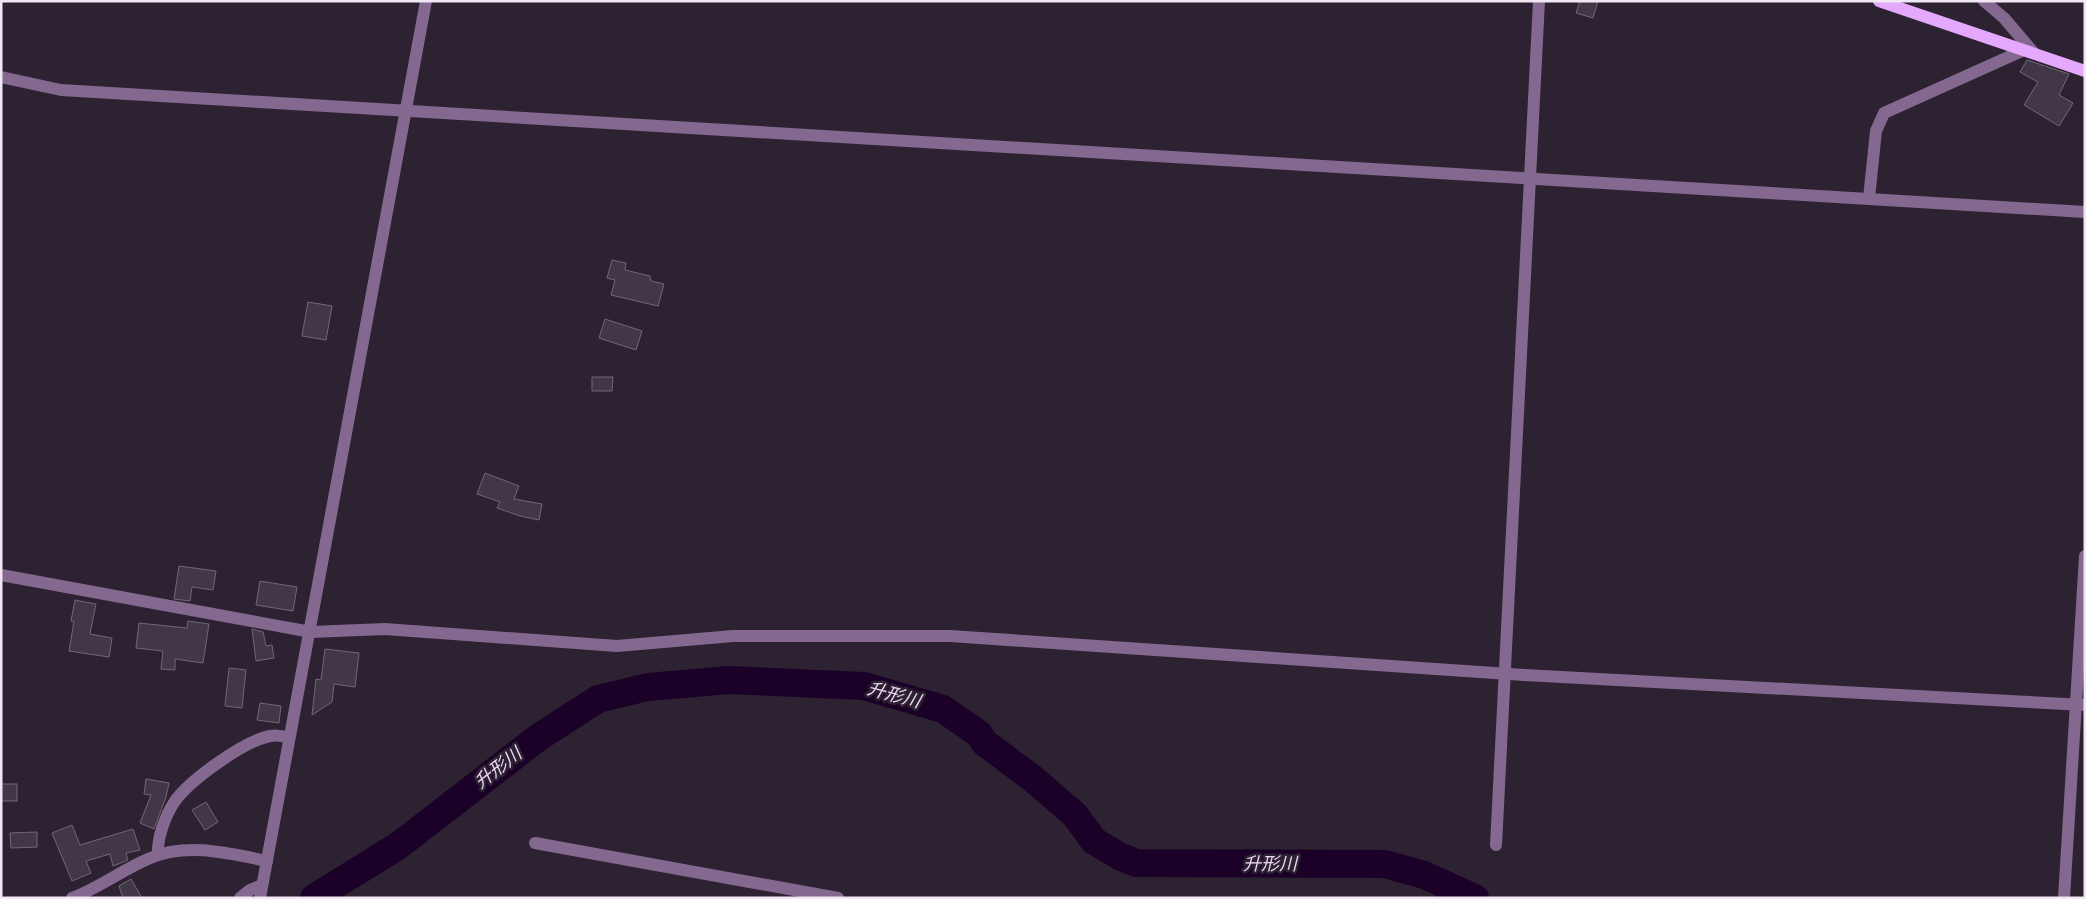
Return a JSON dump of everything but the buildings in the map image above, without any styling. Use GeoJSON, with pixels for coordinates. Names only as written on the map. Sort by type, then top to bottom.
{"type":"FeatureCollection","features":[{"type":"Feature","properties":{"kind":"main road"},"geometry":{"type":"LineString","coordinates":[[1879,1],[2085,71]]}},
{"type":"Feature","properties":{"kind":"street"},"geometry":{"type":"LineString","coordinates":[[260,898],[426,1]]}},
{"type":"Feature","properties":{"kind":"street"},"geometry":{"type":"LineString","coordinates":[[1496,845],[1540,1]]}},
{"type":"Feature","properties":{"kind":"street"},"geometry":{"type":"LineString","coordinates":[[1869,198],[1876,131],[1884,113],[2029,52],[2004,18],[1984,1]]}},
{"type":"Feature","properties":{"kind":"street"},"geometry":{"type":"LineString","coordinates":[[1,77],[61,90],[406,109],[2085,212]]}},
{"type":"Feature","properties":{"kind":"street"},"geometry":{"type":"LineString","coordinates":[[2064,898],[2080,705],[2085,556]]}},
{"type":"Feature","properties":{"kind":"street"},"geometry":{"type":"LineString","coordinates":[[1,576],[310,632],[385,629],[593,646],[617,646],[733,636],[950,636],[1506,673],[2080,705]]}},
{"type":"Feature","properties":{"kind":"street"},"geometry":{"type":"LineString","coordinates":[[158,856],[158,846],[168,814],[175,801],[186,789],[244,746],[270,736],[289,738]]}},
{"type":"Feature","properties":{"kind":"street"},"geometry":{"type":"LineString","coordinates":[[535,843],[838,898]]}},
{"type":"Feature","properties":{"kind":"street"},"geometry":{"type":"LineString","coordinates":[[72,898],[158,856],[181,851],[207,851],[267,861]]}},
{"type":"Feature","properties":{"kind":"street"},"geometry":{"type":"LineString","coordinates":[[240,898],[250,890],[262,885]]}},
{"type":"Feature","properties":{"kind":"waterway","name":"升形川"},"geometry":{"type":"LineString","coordinates":[[314,898],[398,846],[539,737],[598,699],[648,687],[729,680],[864,686],[943,709],[979,734],[985,743],[1032,778],[1075,815],[1094,841],[1121,857],[1136,863],[1385,864],[1424,875],[1475,898]]}}]}
